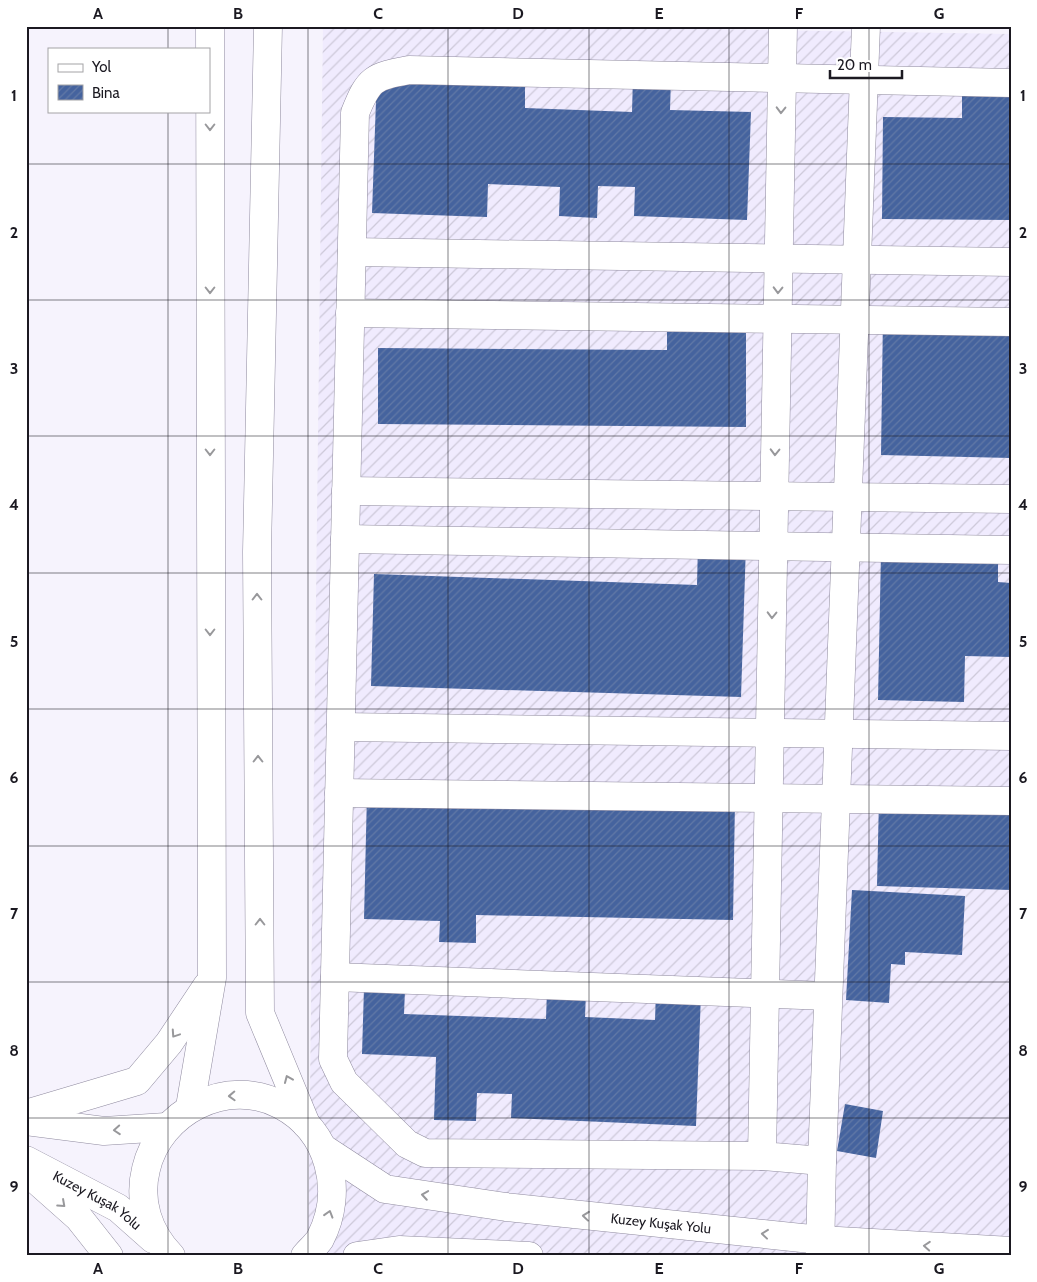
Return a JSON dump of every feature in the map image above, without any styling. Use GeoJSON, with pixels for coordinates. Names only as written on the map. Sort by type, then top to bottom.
{"type":"FeatureCollection","features":[{"type":"Feature","properties":{"kind":"street"},"geometry":{"type":"LineString","coordinates":[[190,1107],[212,978],[210,26]]}},
{"type":"Feature","properties":{"kind":"street"},"geometry":{"type":"LineString","coordinates":[[268,26],[257,552],[260,1013],[306,1124],[324,1150],[333,1180],[331,1211],[319,1240],[305,1256]]}},
{"type":"Feature","properties":{"kind":"street"},"geometry":{"type":"LineString","coordinates":[[762,1156],[782,26]]}},
{"type":"Feature","properties":{"kind":"street"},"geometry":{"type":"LineString","coordinates":[[820,1248],[866,26]]}},
{"type":"Feature","properties":{"kind":"street"},"geometry":{"type":"LineString","coordinates":[[822,1161],[762,1156],[425,1153],[407,1144],[344,1082],[333,1059],[355,113],[363,91],[372,80],[410,70],[1011,83]]}},
{"type":"Feature","properties":{"kind":"street"},"geometry":{"type":"LineString","coordinates":[[352,252],[1011,262]]}},
{"type":"Feature","properties":{"kind":"street"},"geometry":{"type":"LineString","coordinates":[[350,314],[1011,322]]}},
{"type":"Feature","properties":{"kind":"street"},"geometry":{"type":"LineString","coordinates":[[346,491],[1011,499]]}},
{"type":"Feature","properties":{"kind":"street"},"geometry":{"type":"LineString","coordinates":[[345,539],[1011,550]]}},
{"type":"Feature","properties":{"kind":"street"},"geometry":{"type":"LineString","coordinates":[[341,727],[1011,736]]}},
{"type":"Feature","properties":{"kind":"street"},"geometry":{"type":"LineString","coordinates":[[339,792],[1011,801]]}},
{"type":"Feature","properties":{"kind":"street"},"geometry":{"type":"LineString","coordinates":[[335,976],[828,996]]}},
{"type":"Feature","properties":{"kind":"street"},"geometry":{"type":"LineString","coordinates":[[26,1114],[137,1081],[169,1043],[212,978]]}},
{"type":"Feature","properties":{"kind":"street"},"geometry":{"type":"LineString","coordinates":[[167,1252],[159,1244],[146,1215],[142,1184],[149,1153],[166,1127],[190,1107],[220,1096],[251,1095],[281,1105],[306,1124]]}},
{"type":"Feature","properties":{"kind":"street"},"geometry":{"type":"LineString","coordinates":[[26,1122],[104,1131],[166,1127]]}},
{"type":"Feature","properties":{"kind":"street","name":"Kuzey Kuşak Yolu"},"geometry":{"type":"LineString","coordinates":[[324,1150],[385,1189],[506,1207],[820,1248],[1011,1251]]}},
{"type":"Feature","properties":{"kind":"street","name":"Kuzey Kuşak Yolu"},"geometry":{"type":"LineString","coordinates":[[26,1160],[118,1208],[167,1252]]}},
{"type":"Feature","properties":{"kind":"street"},"geometry":{"type":"LineString","coordinates":[[26,1171],[79,1218],[110,1256]]}},
{"type":"Feature","properties":{"kind":"street"},"geometry":{"type":"LineString","coordinates":[[357,1256],[399,1250],[529,1256]]}},
{"type":"Feature","properties":{"kind":"shaded area"},"geometry":{"type":"Polygon","coordinates":[[[323,26],[528,26],[1011,34],[1011,1256],[308,1256],[323,26]]]}},
{"type":"Feature","properties":{"kind":"building"},"geometry":{"type":"Polygon","coordinates":[[[377,72],[525,77],[525,108],[632,112],[633,77],[671,78],[670,110],[751,112],[747,220],[634,216],[635,187],[598,186],[597,218],[559,216],[560,187],[488,184],[487,217],[372,213],[377,72]]]}},
{"type":"Feature","properties":{"kind":"building"},"geometry":{"type":"Polygon","coordinates":[[[962,76],[1011,77],[1011,220],[882,219],[883,117],[962,118],[962,76]]]}},
{"type":"Feature","properties":{"kind":"building"},"geometry":{"type":"Polygon","coordinates":[[[667,312],[746,312],[746,427],[378,424],[378,348],[667,350],[667,312]]]}},
{"type":"Feature","properties":{"kind":"building"},"geometry":{"type":"Polygon","coordinates":[[[883,316],[1011,319],[1011,458],[881,455],[883,316]]]}},
{"type":"Feature","properties":{"kind":"building"},"geometry":{"type":"Polygon","coordinates":[[[698,543],[746,544],[741,697],[371,686],[374,574],[697,585],[698,543]]]}},
{"type":"Feature","properties":{"kind":"building"},"geometry":{"type":"Polygon","coordinates":[[[881,552],[998,554],[998,582],[1011,583],[1011,657],[965,656],[964,702],[878,700],[881,552]]]}},
{"type":"Feature","properties":{"kind":"building"},"geometry":{"type":"Polygon","coordinates":[[[367,793],[735,801],[733,920],[476,915],[476,943],[439,942],[440,921],[364,919],[367,793]]]}},
{"type":"Feature","properties":{"kind":"building"},"geometry":{"type":"Polygon","coordinates":[[[879,798],[1011,802],[1011,890],[877,886],[879,798]]]}},
{"type":"Feature","properties":{"kind":"building"},"geometry":{"type":"Polygon","coordinates":[[[852,890],[965,896],[962,955],[905,952],[905,965],[891,964],[889,1003],[846,1000],[852,890]]]}},
{"type":"Feature","properties":{"kind":"building"},"geometry":{"type":"Polygon","coordinates":[[[364,988],[405,990],[404,1014],[546,1019],[547,990],[586,992],[585,1017],[655,1020],[656,991],[701,994],[696,1126],[511,1118],[512,1094],[477,1093],[476,1121],[434,1120],[436,1057],[362,1054],[364,988]]]}},
{"type":"Feature","properties":{"kind":"building"},"geometry":{"type":"Polygon","coordinates":[[[845,1104],[883,1111],[876,1158],[837,1151],[845,1104]]]}}]}
